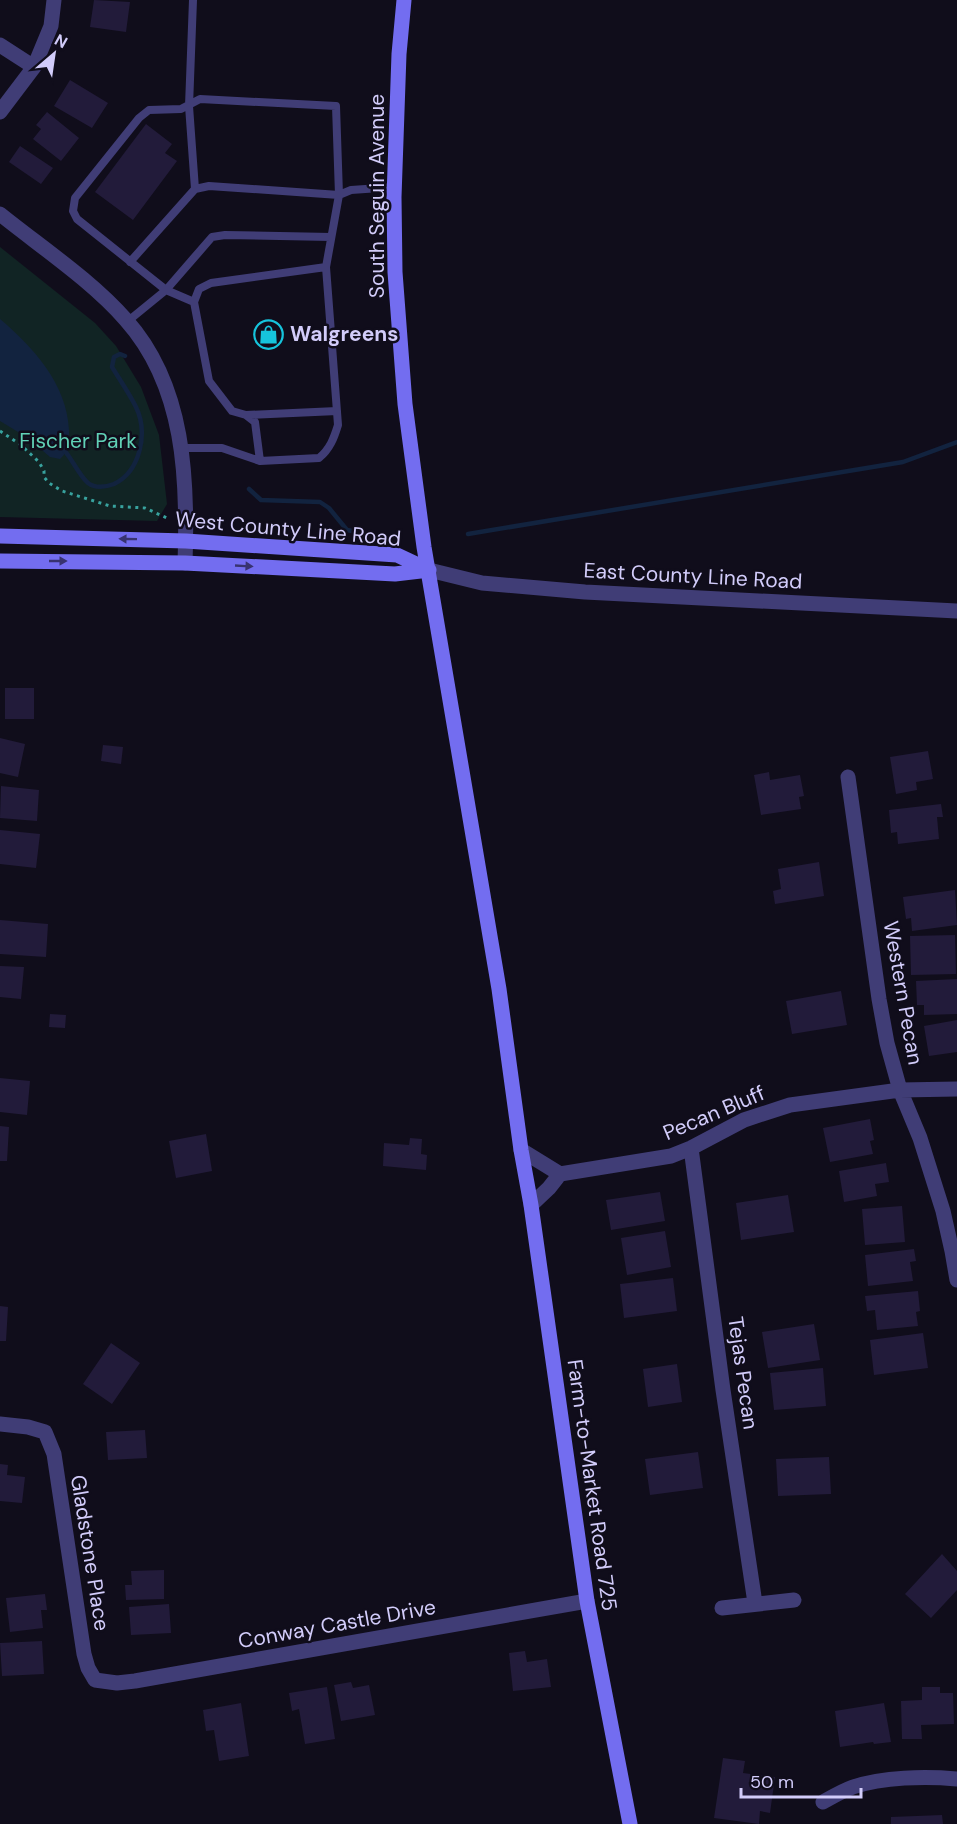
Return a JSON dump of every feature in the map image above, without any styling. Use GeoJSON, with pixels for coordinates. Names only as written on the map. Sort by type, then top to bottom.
{"type":"FeatureCollection","features":[{"type":"Feature","properties":{"kind":"main road","name":"South Seguin Avenue"},"geometry":{"type":"LineString","coordinates":[[404,0],[399,54],[394,187],[395,272],[405,404],[417,500],[500,989],[521,1150]]}},
{"type":"Feature","properties":{"kind":"main road","name":"West County Line Road"},"geometry":{"type":"LineString","coordinates":[[0,536],[186,541],[397,555],[429,570]]}},
{"type":"Feature","properties":{"kind":"main road","name":"West County Line Road"},"geometry":{"type":"LineString","coordinates":[[0,561],[185,563],[395,574],[429,570]]}},
{"type":"Feature","properties":{"kind":"main road","name":"Farm-to-Market Road 725"},"geometry":{"type":"LineString","coordinates":[[521,1150],[531,1205],[586,1601],[630,1824]]}},
{"type":"Feature","properties":{"kind":"street"},"geometry":{"type":"LineString","coordinates":[[0,112],[34,67],[51,26],[54,0]]}},
{"type":"Feature","properties":{"kind":"street"},"geometry":{"type":"LineString","coordinates":[[0,45],[34,67]]}},
{"type":"Feature","properties":{"kind":"street"},"geometry":{"type":"LineString","coordinates":[[0,214],[93,288],[128,321],[146,346],[166,386],[183,448],[187,508],[185,563]]}},
{"type":"Feature","properties":{"kind":"street","name":"East County Line Road"},"geometry":{"type":"LineString","coordinates":[[429,570],[482,583],[585,592],[956,615]]}},
{"type":"Feature","properties":{"kind":"street","name":"Western Pecan"},"geometry":{"type":"LineString","coordinates":[[848,777],[887,1043],[900,1090],[920,1137],[943,1211],[957,1280]]}},
{"type":"Feature","properties":{"kind":"street","name":"Pecan Bluff"},"geometry":{"type":"LineString","coordinates":[[560,1174],[671,1156],[744,1120],[789,1105],[900,1090],[957,1089]]}},
{"type":"Feature","properties":{"kind":"street","name":"Tejas Pecan"},"geometry":{"type":"LineString","coordinates":[[691,1148],[723,1390],[755,1603]]}},
{"type":"Feature","properties":{"kind":"street"},"geometry":{"type":"LineString","coordinates":[[521,1150],[560,1174],[531,1205]]}},
{"type":"Feature","properties":{"kind":"street","name":"Gladstone Place"},"geometry":{"type":"LineString","coordinates":[[0,1424],[28,1427],[45,1432],[54,1455],[84,1654],[95,1680]]}},
{"type":"Feature","properties":{"kind":"street"},"geometry":{"type":"LineString","coordinates":[[722,1608],[794,1600]]}},
{"type":"Feature","properties":{"kind":"street","name":"Conway Castle Drive"},"geometry":{"type":"LineString","coordinates":[[95,1680],[117,1683],[135,1681],[586,1601]]}},
{"type":"Feature","properties":{"kind":"street"},"geometry":{"type":"LineString","coordinates":[[823,1802],[852,1787],[871,1783],[924,1778],[957,1779]]}},
{"type":"Feature","properties":{"kind":"lane"},"geometry":{"type":"LineString","coordinates":[[193,0],[189,106],[195,189]]}},
{"type":"Feature","properties":{"kind":"lane"},"geometry":{"type":"LineString","coordinates":[[183,448],[222,448],[260,461],[319,458],[326,452],[335,436],[338,425],[326,267],[339,195],[336,106],[200,99],[181,109],[149,110],[139,118],[75,198],[73,211],[77,219],[166,290],[194,302]]}},
{"type":"Feature","properties":{"kind":"lane"},"geometry":{"type":"LineString","coordinates":[[130,262],[195,189],[209,186],[339,195],[351,190],[394,187]]}},
{"type":"Feature","properties":{"kind":"lane"},"geometry":{"type":"LineString","coordinates":[[128,321],[166,290],[212,237],[225,235],[331,237]]}},
{"type":"Feature","properties":{"kind":"lane"},"geometry":{"type":"LineString","coordinates":[[326,267],[211,283],[199,289],[194,302],[209,381],[232,411],[246,415],[337,411]]}},
{"type":"Feature","properties":{"kind":"lane"},"geometry":{"type":"LineString","coordinates":[[246,415],[255,422],[260,461]]}},
{"type":"Feature","properties":{"kind":"path"},"geometry":{"type":"LineString","coordinates":[[0,431],[21,445],[39,462],[44,471],[44,477],[62,491],[110,506],[145,508],[169,519]]}},
{"type":"Feature","properties":{"kind":"green space","name":"Fischer Park"},"geometry":{"type":"Polygon","coordinates":[[[0,247],[95,323],[116,346],[141,387],[159,435],[167,504],[157,521],[0,517],[0,247]]]}},
{"type":"Feature","properties":{"kind":"water"},"geometry":{"type":"Polygon","coordinates":[[[0,319],[36,354],[62,397],[67,413],[69,438],[67,449],[60,459],[50,457],[28,438],[0,421],[0,319]]]}},
{"type":"Feature","properties":{"kind":"building"},"geometry":{"type":"Polygon","coordinates":[[[94,0],[130,2],[126,32],[90,27],[94,0]]]}},
{"type":"Feature","properties":{"kind":"building"},"geometry":{"type":"Polygon","coordinates":[[[70,80],[108,103],[92,128],[54,106],[70,80]]]}},
{"type":"Feature","properties":{"kind":"building"},"geometry":{"type":"Polygon","coordinates":[[[47,112],[79,138],[61,161],[33,139],[41,129],[36,125],[47,112]]]}},
{"type":"Feature","properties":{"kind":"building"},"geometry":{"type":"Polygon","coordinates":[[[146,124],[172,144],[165,153],[177,161],[133,220],[95,192],[146,124]]]}},
{"type":"Feature","properties":{"kind":"building"},"geometry":{"type":"Polygon","coordinates":[[[20,146],[53,168],[41,184],[9,162],[20,146]]]}},
{"type":"Feature","properties":{"kind":"building"},"geometry":{"type":"Polygon","coordinates":[[[5,688],[34,688],[34,719],[5,719],[5,688]]]}},
{"type":"Feature","properties":{"kind":"building"},"geometry":{"type":"Polygon","coordinates":[[[0,738],[25,744],[18,777],[0,773],[0,738]]]}},
{"type":"Feature","properties":{"kind":"building"},"geometry":{"type":"Polygon","coordinates":[[[103,745],[123,747],[121,764],[101,761],[103,745]]]}},
{"type":"Feature","properties":{"kind":"building"},"geometry":{"type":"Polygon","coordinates":[[[928,751],[933,779],[916,782],[917,790],[896,794],[890,757],[928,751]]]}},
{"type":"Feature","properties":{"kind":"building"},"geometry":{"type":"Polygon","coordinates":[[[769,772],[770,780],[800,775],[804,796],[799,797],[801,809],[761,815],[754,775],[769,772]]]}},
{"type":"Feature","properties":{"kind":"building"},"geometry":{"type":"Polygon","coordinates":[[[1,786],[39,790],[37,821],[0,818],[1,786]]]}},
{"type":"Feature","properties":{"kind":"building"},"geometry":{"type":"Polygon","coordinates":[[[941,804],[943,817],[937,817],[939,839],[898,844],[897,832],[891,833],[889,810],[941,804]]]}},
{"type":"Feature","properties":{"kind":"building"},"geometry":{"type":"Polygon","coordinates":[[[0,830],[40,834],[36,868],[0,864],[0,830]]]}},
{"type":"Feature","properties":{"kind":"building"},"geometry":{"type":"Polygon","coordinates":[[[819,862],[824,896],[775,904],[773,891],[781,889],[778,869],[819,862]]]}},
{"type":"Feature","properties":{"kind":"building"},"geometry":{"type":"Polygon","coordinates":[[[955,890],[957,925],[912,931],[911,918],[906,919],[903,897],[955,890]]]}},
{"type":"Feature","properties":{"kind":"building"},"geometry":{"type":"Polygon","coordinates":[[[0,920],[48,924],[46,957],[0,954],[0,920]]]}},
{"type":"Feature","properties":{"kind":"building"},"geometry":{"type":"Polygon","coordinates":[[[955,935],[956,974],[911,975],[910,936],[955,935]]]}},
{"type":"Feature","properties":{"kind":"building"},"geometry":{"type":"Polygon","coordinates":[[[0,966],[24,967],[21,999],[0,997],[0,966]]]}},
{"type":"Feature","properties":{"kind":"building"},"geometry":{"type":"Polygon","coordinates":[[[957,979],[957,1014],[924,1015],[924,1005],[917,1005],[916,981],[957,979]]]}},
{"type":"Feature","properties":{"kind":"building"},"geometry":{"type":"Polygon","coordinates":[[[841,991],[847,1025],[792,1034],[786,1001],[841,991]]]}},
{"type":"Feature","properties":{"kind":"building"},"geometry":{"type":"Polygon","coordinates":[[[50,1014],[66,1015],[65,1028],[49,1027],[50,1014]]]}},
{"type":"Feature","properties":{"kind":"building"},"geometry":{"type":"Polygon","coordinates":[[[957,1020],[957,1052],[929,1056],[924,1026],[957,1020]]]}},
{"type":"Feature","properties":{"kind":"building"},"geometry":{"type":"Polygon","coordinates":[[[0,1078],[30,1081],[27,1115],[0,1112],[0,1078]]]}},
{"type":"Feature","properties":{"kind":"building"},"geometry":{"type":"Polygon","coordinates":[[[870,1119],[874,1140],[870,1141],[873,1154],[830,1162],[823,1128],[870,1119]]]}},
{"type":"Feature","properties":{"kind":"building"},"geometry":{"type":"Polygon","coordinates":[[[0,1126],[9,1127],[7,1161],[0,1161],[0,1126]]]}},
{"type":"Feature","properties":{"kind":"building"},"geometry":{"type":"Polygon","coordinates":[[[206,1134],[212,1171],[176,1178],[169,1141],[206,1134]]]}},
{"type":"Feature","properties":{"kind":"building"},"geometry":{"type":"Polygon","coordinates":[[[410,1138],[422,1139],[421,1154],[427,1155],[426,1170],[383,1166],[384,1143],[409,1145],[410,1138]]]}},
{"type":"Feature","properties":{"kind":"building"},"geometry":{"type":"Polygon","coordinates":[[[886,1163],[889,1182],[875,1184],[877,1196],[844,1202],[839,1171],[886,1163]]]}},
{"type":"Feature","properties":{"kind":"building"},"geometry":{"type":"Polygon","coordinates":[[[660,1192],[665,1221],[611,1230],[606,1200],[660,1192]]]}},
{"type":"Feature","properties":{"kind":"building"},"geometry":{"type":"Polygon","coordinates":[[[788,1195],[794,1232],[741,1240],[736,1203],[788,1195]]]}},
{"type":"Feature","properties":{"kind":"building"},"geometry":{"type":"Polygon","coordinates":[[[902,1206],[905,1242],[865,1245],[862,1209],[902,1206]]]}},
{"type":"Feature","properties":{"kind":"building"},"geometry":{"type":"Polygon","coordinates":[[[665,1231],[671,1267],[627,1275],[621,1238],[665,1231]]]}},
{"type":"Feature","properties":{"kind":"building"},"geometry":{"type":"Polygon","coordinates":[[[914,1249],[916,1261],[910,1262],[913,1281],[868,1286],[865,1255],[914,1249]]]}},
{"type":"Feature","properties":{"kind":"building"},"geometry":{"type":"Polygon","coordinates":[[[673,1278],[677,1311],[624,1318],[620,1284],[673,1278]]]}},
{"type":"Feature","properties":{"kind":"building"},"geometry":{"type":"Polygon","coordinates":[[[918,1291],[920,1311],[916,1312],[918,1326],[877,1330],[875,1310],[867,1311],[865,1296],[918,1291]]]}},
{"type":"Feature","properties":{"kind":"building"},"geometry":{"type":"Polygon","coordinates":[[[0,1306],[8,1307],[6,1341],[0,1341],[0,1306]]]}},
{"type":"Feature","properties":{"kind":"building"},"geometry":{"type":"Polygon","coordinates":[[[814,1324],[820,1360],[768,1368],[762,1332],[814,1324]]]}},
{"type":"Feature","properties":{"kind":"building"},"geometry":{"type":"Polygon","coordinates":[[[923,1333],[928,1368],[874,1375],[870,1340],[923,1333]]]}},
{"type":"Feature","properties":{"kind":"building"},"geometry":{"type":"Polygon","coordinates":[[[111,1343],[140,1363],[112,1404],[83,1384],[111,1343]]]}},
{"type":"Feature","properties":{"kind":"building"},"geometry":{"type":"Polygon","coordinates":[[[677,1364],[682,1402],[648,1407],[643,1369],[677,1364]]]}},
{"type":"Feature","properties":{"kind":"building"},"geometry":{"type":"Polygon","coordinates":[[[823,1368],[826,1406],[774,1410],[770,1373],[823,1368]]]}},
{"type":"Feature","properties":{"kind":"building"},"geometry":{"type":"Polygon","coordinates":[[[145,1430],[147,1458],[108,1460],[106,1432],[145,1430]]]}},
{"type":"Feature","properties":{"kind":"building"},"geometry":{"type":"Polygon","coordinates":[[[698,1452],[703,1488],[650,1495],[645,1459],[698,1452]]]}},
{"type":"Feature","properties":{"kind":"building"},"geometry":{"type":"Polygon","coordinates":[[[829,1457],[831,1494],[778,1496],[776,1459],[829,1457]]]}},
{"type":"Feature","properties":{"kind":"building"},"geometry":{"type":"Polygon","coordinates":[[[0,1464],[8,1465],[7,1475],[25,1477],[22,1503],[0,1501],[0,1464]]]}},
{"type":"Feature","properties":{"kind":"building"},"geometry":{"type":"Polygon","coordinates":[[[942,1554],[957,1571],[957,1590],[931,1618],[905,1594],[942,1554]]]}},
{"type":"Feature","properties":{"kind":"building"},"geometry":{"type":"Polygon","coordinates":[[[164,1570],[164,1599],[126,1600],[125,1585],[132,1585],[131,1571],[164,1570]]]}},
{"type":"Feature","properties":{"kind":"building"},"geometry":{"type":"Polygon","coordinates":[[[45,1594],[47,1610],[41,1610],[43,1628],[10,1632],[6,1598],[45,1594]]]}},
{"type":"Feature","properties":{"kind":"building"},"geometry":{"type":"Polygon","coordinates":[[[169,1604],[171,1633],[131,1635],[129,1607],[169,1604]]]}},
{"type":"Feature","properties":{"kind":"building"},"geometry":{"type":"Polygon","coordinates":[[[42,1641],[44,1674],[2,1676],[0,1643],[42,1641]]]}},
{"type":"Feature","properties":{"kind":"building"},"geometry":{"type":"Polygon","coordinates":[[[525,1651],[527,1662],[547,1659],[551,1687],[513,1691],[509,1653],[525,1651]]]}},
{"type":"Feature","properties":{"kind":"building"},"geometry":{"type":"Polygon","coordinates":[[[351,1682],[353,1688],[369,1685],[375,1715],[341,1721],[334,1685],[351,1682]]]}},
{"type":"Feature","properties":{"kind":"building"},"geometry":{"type":"Polygon","coordinates":[[[327,1687],[335,1739],[305,1744],[299,1709],[292,1711],[289,1693],[327,1687]]]}},
{"type":"Feature","properties":{"kind":"building"},"geometry":{"type":"Polygon","coordinates":[[[922,1687],[940,1687],[940,1693],[953,1693],[954,1724],[921,1725],[922,1739],[902,1739],[901,1701],[922,1700],[922,1687]]]}},
{"type":"Feature","properties":{"kind":"building"},"geometry":{"type":"Polygon","coordinates":[[[241,1703],[249,1756],[219,1761],[214,1730],[206,1731],[203,1710],[241,1703]]]}},
{"type":"Feature","properties":{"kind":"building"},"geometry":{"type":"Polygon","coordinates":[[[884,1703],[891,1742],[840,1747],[835,1711],[884,1703]]]}},
{"type":"Feature","properties":{"kind":"building"},"geometry":{"type":"Polygon","coordinates":[[[723,1758],[745,1761],[743,1773],[775,1777],[770,1813],[760,1811],[759,1824],[714,1818],[723,1758]]]}},
{"type":"Feature","properties":{"kind":"building"},"geometry":{"type":"Polygon","coordinates":[[[942,1815],[943,1824],[891,1824],[891,1817],[942,1815]]]}},
{"type":"Feature","properties":{"kind":"waterway"},"geometry":{"type":"LineString","coordinates":[[64,450],[85,480],[94,486],[104,487],[114,484],[131,470],[140,450],[140,417],[112,367],[114,357],[120,354],[125,356]]}},
{"type":"Feature","properties":{"kind":"waterway"},"geometry":{"type":"LineString","coordinates":[[468,534],[903,462],[957,442]]}},
{"type":"Feature","properties":{"kind":"waterway"},"geometry":{"type":"LineString","coordinates":[[249,489],[261,500],[320,502],[329,508],[347,530],[352,531]]}},
{"type":"Feature","properties":{"kind":"place","name":"Walgreens"},"geometry":{"type":"Point","coordinates":[269,334]}}]}
